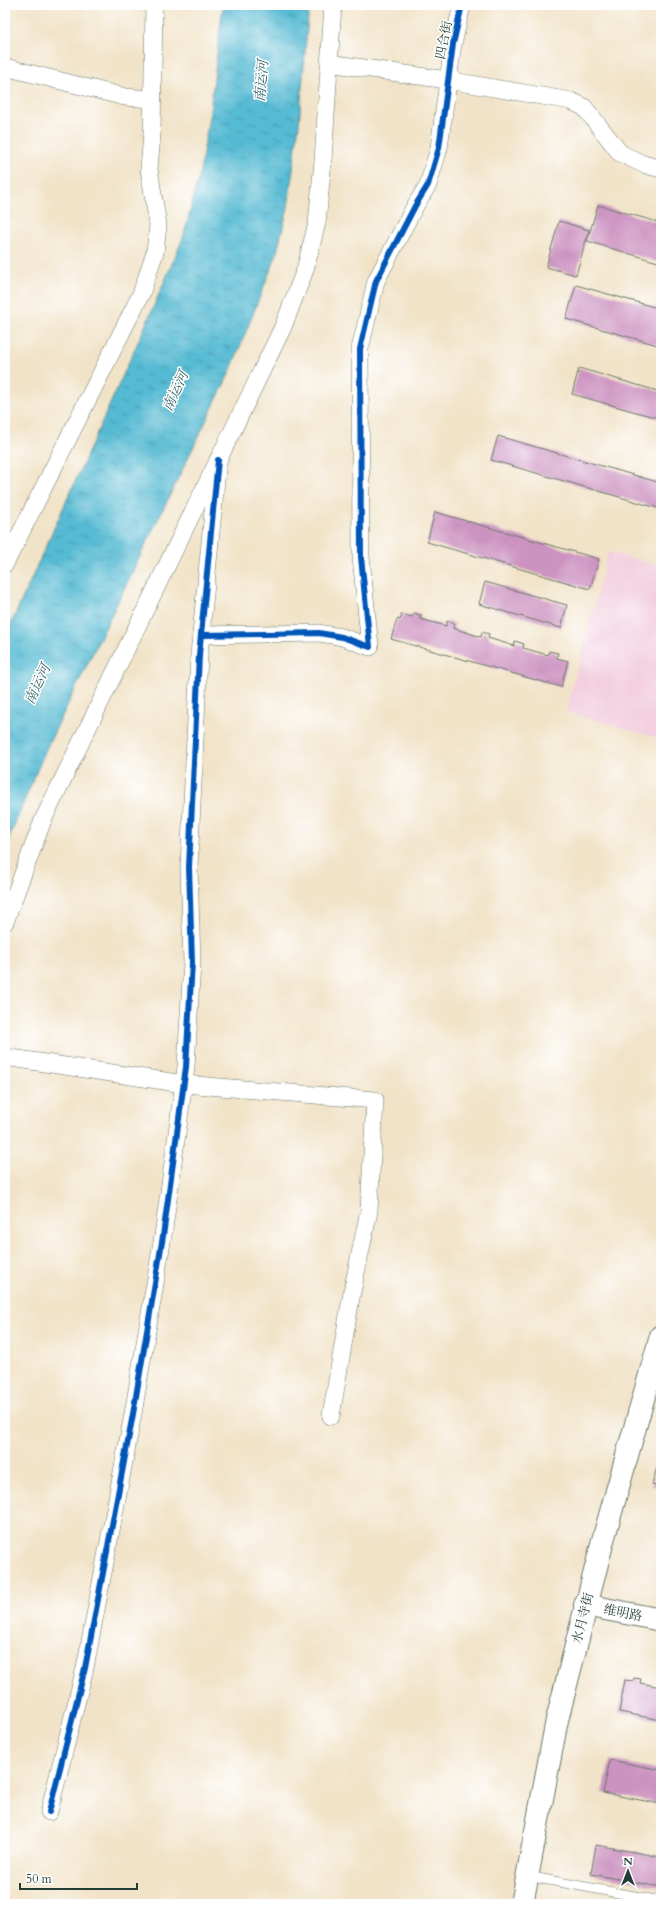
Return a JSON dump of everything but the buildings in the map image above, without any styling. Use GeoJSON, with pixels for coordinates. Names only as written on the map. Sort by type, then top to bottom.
{"type":"FeatureCollection","features":[{"type":"Feature","properties":{"kind":"street"},"geometry":{"type":"LineString","coordinates":[[5,564],[141,294],[155,252],[158,225],[149,169],[154,5]]}},
{"type":"Feature","properties":{"kind":"street"},"geometry":{"type":"LineString","coordinates":[[5,922],[43,820],[282,327],[305,270],[317,223],[333,5]]}},
{"type":"Feature","properties":{"kind":"street","name":"四合街"},"geometry":{"type":"LineString","coordinates":[[201,635],[319,633],[342,636],[370,647],[362,556],[360,349],[376,281],[415,206],[428,185],[439,148],[447,80],[462,5]]}},
{"type":"Feature","properties":{"kind":"street"},"geometry":{"type":"LineString","coordinates":[[329,63],[447,80],[571,101],[584,107],[620,153],[643,164],[661,169]]}},
{"type":"Feature","properties":{"kind":"street"},"geometry":{"type":"LineString","coordinates":[[5,67],[125,97],[152,99]]}},
{"type":"Feature","properties":{"kind":"street"},"geometry":{"type":"LineString","coordinates":[[49,1812],[85,1668],[131,1422],[163,1236],[184,1084],[192,962],[189,867],[201,635],[218,460]]}},
{"type":"Feature","properties":{"kind":"street"},"geometry":{"type":"LineString","coordinates":[[5,1057],[184,1084],[375,1100],[369,1211],[352,1292],[331,1416]]}},
{"type":"Feature","properties":{"kind":"street","name":"水月寺街"},"geometry":{"type":"LineString","coordinates":[[522,1904],[557,1720],[585,1605],[661,1336]]}},
{"type":"Feature","properties":{"kind":"street","name":"维明路"},"geometry":{"type":"LineString","coordinates":[[585,1605],[661,1620]]}},
{"type":"Feature","properties":{"kind":"lane"},"geometry":{"type":"LineString","coordinates":[[527,1876],[661,1901]]}},
{"type":"Feature","properties":{"kind":"shaded area"},"geometry":{"type":"Polygon","coordinates":[[[608,552],[661,566],[661,739],[566,712],[608,552]]]}},
{"type":"Feature","properties":{"kind":"water","name":"南运河"},"geometry":{"type":"Polygon","coordinates":[[[223,5],[309,5],[299,124],[288,207],[276,256],[230,372],[46,749],[5,847],[5,637],[147,322],[183,238],[200,172],[210,111],[223,5]]]}},
{"type":"Feature","properties":{"kind":"cycle path"},"geometry":{"type":"LineString","coordinates":[[201,635],[319,633],[342,637],[370,647],[361,557],[360,349],[376,281],[415,206],[428,185],[439,148],[453,44],[462,5]]}},
{"type":"Feature","properties":{"kind":"cycle path"},"geometry":{"type":"LineString","coordinates":[[49,1812],[85,1668],[133,1414],[163,1236],[186,1067],[192,962],[189,867],[199,655],[218,460]]}}]}
